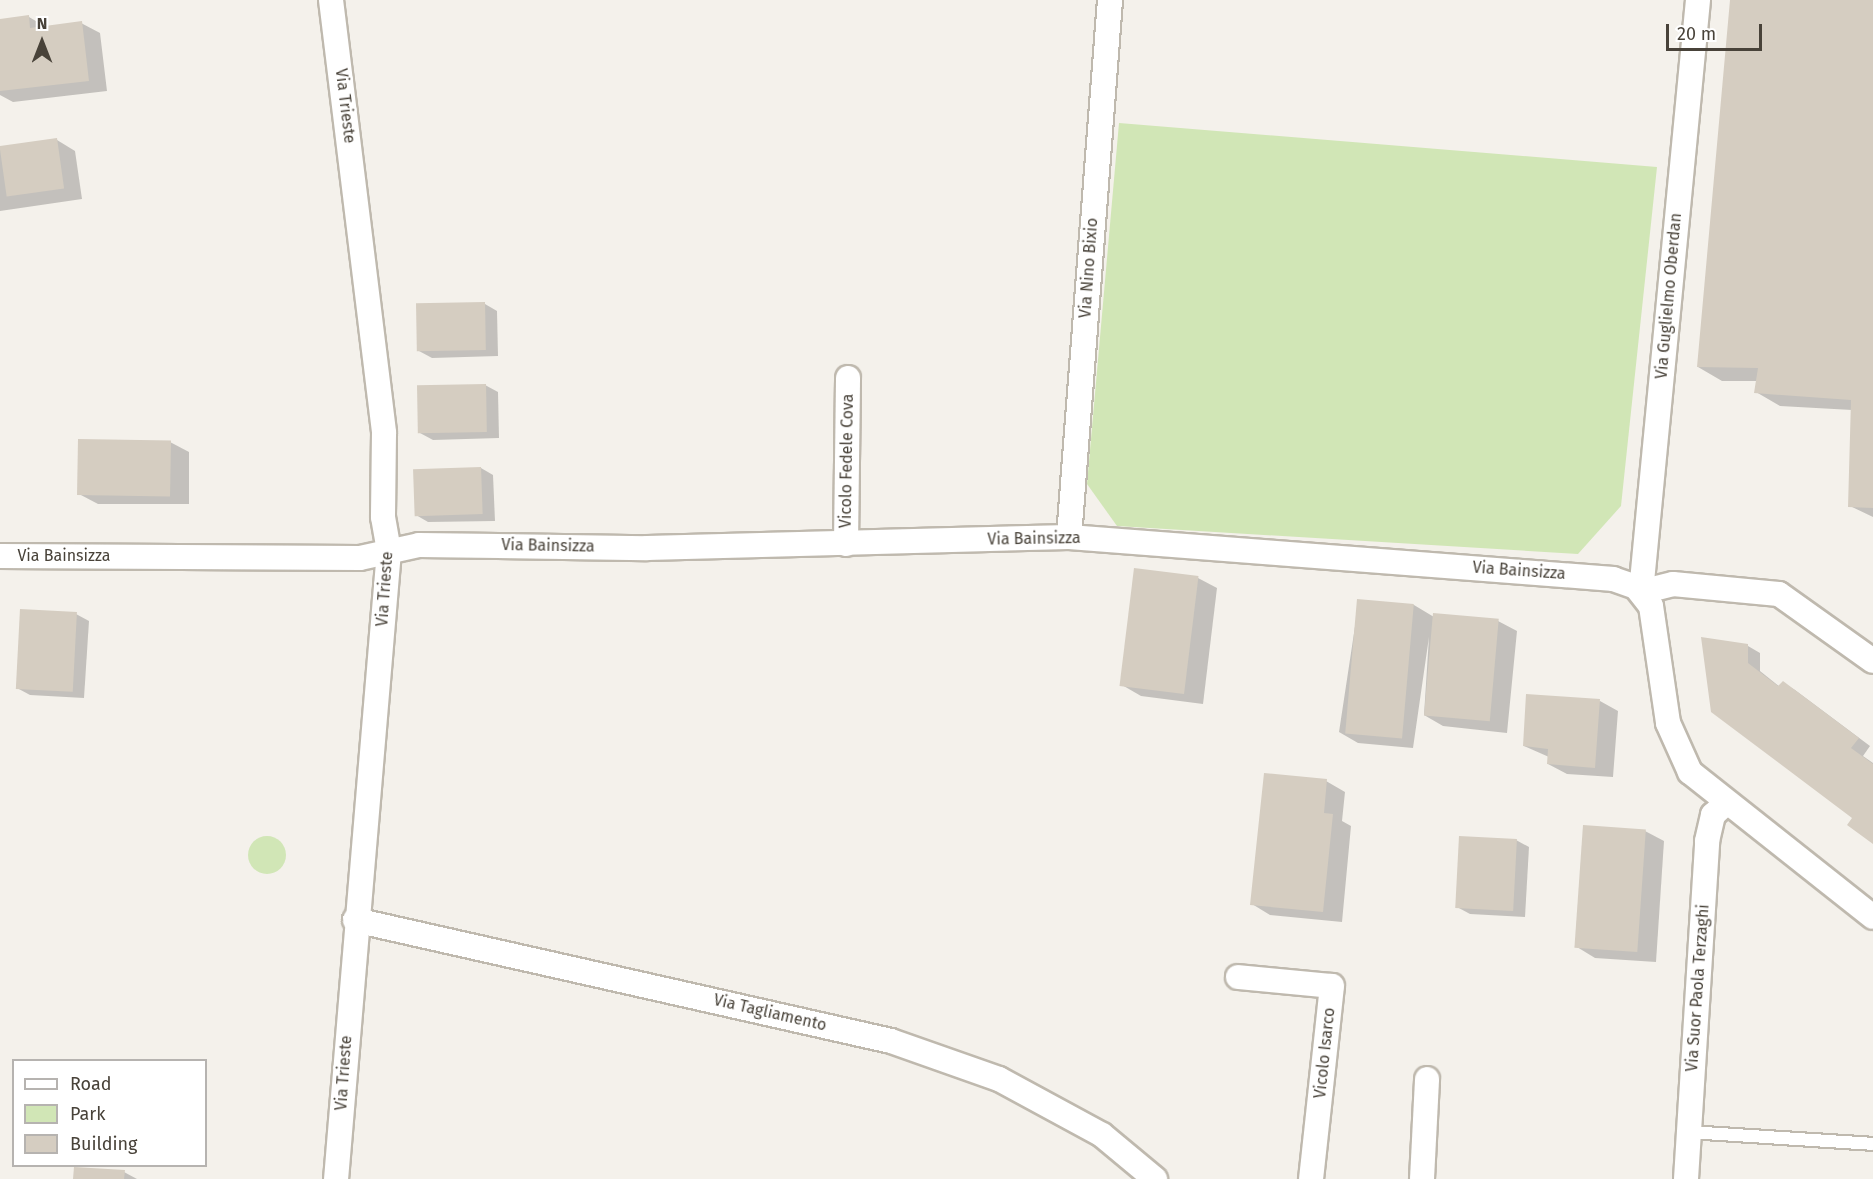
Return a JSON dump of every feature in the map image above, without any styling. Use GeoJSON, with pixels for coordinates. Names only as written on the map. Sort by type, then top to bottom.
{"type":"FeatureCollection","features":[{"type":"Feature","properties":{"kind":"street","name":"Via Trieste"},"geometry":{"type":"LineString","coordinates":[[331,0],[384,433],[383,517],[389,551],[355,920],[336,1179]]}},
{"type":"Feature","properties":{"kind":"street","name":"Via Nino Bixio"},"geometry":{"type":"LineString","coordinates":[[1069,537],[1110,0]]}},
{"type":"Feature","properties":{"kind":"street","name":"Via Guglielmo Oberdan"},"geometry":{"type":"LineString","coordinates":[[1641,592],[1698,0]]}},
{"type":"Feature","properties":{"kind":"street","name":"Vicolo Fedele Cova"},"geometry":{"type":"LineString","coordinates":[[846,544],[848,378]]}},
{"type":"Feature","properties":{"kind":"street","name":"Via Bainsizza"},"geometry":{"type":"LineString","coordinates":[[0,556],[360,558],[419,545],[846,544],[1069,537],[1601,578],[1641,592]]}},
{"type":"Feature","properties":{"kind":"street"},"geometry":{"type":"LineString","coordinates":[[1873,661],[1779,594],[1673,584],[1641,592],[1659,635],[1676,751],[1690,772],[1726,803],[1873,917]]}},
{"type":"Feature","properties":{"kind":"street","name":"Via Suor Paola Terzaghi"},"geometry":{"type":"LineString","coordinates":[[1686,1179],[1707,841],[1713,815],[1726,803]]}},
{"type":"Feature","properties":{"kind":"street","name":"Via Tagliamento"},"geometry":{"type":"LineString","coordinates":[[355,920],[891,1041],[999,1079],[1102,1135],[1155,1179]]}},
{"type":"Feature","properties":{"kind":"street","name":"Vicolo Isarco"},"geometry":{"type":"LineString","coordinates":[[1238,976],[1332,986],[1311,1179]]}},
{"type":"Feature","properties":{"kind":"street"},"geometry":{"type":"LineString","coordinates":[[1422,1179],[1427,1079]]}},
{"type":"Feature","properties":{"kind":"lane"},"geometry":{"type":"LineString","coordinates":[[1689,1132],[1873,1143]]}},
{"type":"Feature","properties":{"kind":"green space"},"geometry":{"type":"Polygon","coordinates":[[[1119,123],[1657,167],[1621,506],[1578,554],[1117,526],[1087,484],[1119,123]]]}},
{"type":"Feature","properties":{"kind":"green space"},"geometry":{"type":"Polygon","coordinates":[[[267,836],[281,841],[286,855],[281,869],[267,874],[253,869],[248,855],[253,841],[267,836]]]}},
{"type":"Feature","properties":{"kind":"building"},"geometry":{"type":"Polygon","coordinates":[[[1730,0],[1873,0],[1873,508],[1848,507],[1851,400],[1754,393],[1758,368],[1697,367],[1730,0]]]}},
{"type":"Feature","properties":{"kind":"building"},"geometry":{"type":"Polygon","coordinates":[[[29,15],[30,28],[82,21],[89,81],[0,91],[0,19],[29,15]]]}},
{"type":"Feature","properties":{"kind":"building"},"geometry":{"type":"Polygon","coordinates":[[[57,138],[64,189],[7,197],[0,146],[57,138]]]}},
{"type":"Feature","properties":{"kind":"building"},"geometry":{"type":"Polygon","coordinates":[[[485,302],[486,350],[417,351],[416,303],[485,302]]]}},
{"type":"Feature","properties":{"kind":"building"},"geometry":{"type":"Polygon","coordinates":[[[486,384],[487,432],[418,433],[417,385],[486,384]]]}},
{"type":"Feature","properties":{"kind":"building"},"geometry":{"type":"Polygon","coordinates":[[[78,439],[171,441],[170,497],[77,495],[78,439]]]}},
{"type":"Feature","properties":{"kind":"building"},"geometry":{"type":"Polygon","coordinates":[[[481,467],[483,514],[415,516],[413,469],[481,467]]]}},
{"type":"Feature","properties":{"kind":"building"},"geometry":{"type":"Polygon","coordinates":[[[1134,568],[1199,576],[1184,694],[1119,686],[1134,568]]]}},
{"type":"Feature","properties":{"kind":"building"},"geometry":{"type":"Polygon","coordinates":[[[1357,599],[1414,604],[1402,738],[1345,733],[1357,599]]]}},
{"type":"Feature","properties":{"kind":"building"},"geometry":{"type":"Polygon","coordinates":[[[20,609],[77,612],[73,692],[16,689],[20,609]]]}},
{"type":"Feature","properties":{"kind":"building"},"geometry":{"type":"Polygon","coordinates":[[[1433,613],[1499,619],[1490,721],[1424,716],[1433,613]]]}},
{"type":"Feature","properties":{"kind":"building"},"geometry":{"type":"Polygon","coordinates":[[[1701,637],[1748,644],[1748,663],[1778,686],[1783,681],[1859,738],[1851,748],[1873,764],[1873,844],[1847,825],[1852,818],[1711,712],[1701,637]]]}},
{"type":"Feature","properties":{"kind":"building"},"geometry":{"type":"Polygon","coordinates":[[[1526,694],[1600,699],[1595,768],[1547,764],[1548,749],[1523,746],[1526,694]]]}},
{"type":"Feature","properties":{"kind":"building"},"geometry":{"type":"Polygon","coordinates":[[[1264,773],[1327,779],[1324,813],[1333,814],[1323,912],[1250,905],[1264,773]]]}},
{"type":"Feature","properties":{"kind":"building"},"geometry":{"type":"Polygon","coordinates":[[[1583,825],[1646,829],[1637,952],[1574,948],[1583,825]]]}},
{"type":"Feature","properties":{"kind":"building"},"geometry":{"type":"Polygon","coordinates":[[[1459,836],[1517,839],[1513,911],[1455,908],[1459,836]]]}},
{"type":"Feature","properties":{"kind":"building"},"geometry":{"type":"Polygon","coordinates":[[[74,1167],[125,1170],[124,1179],[73,1179],[74,1167]]]}}]}
